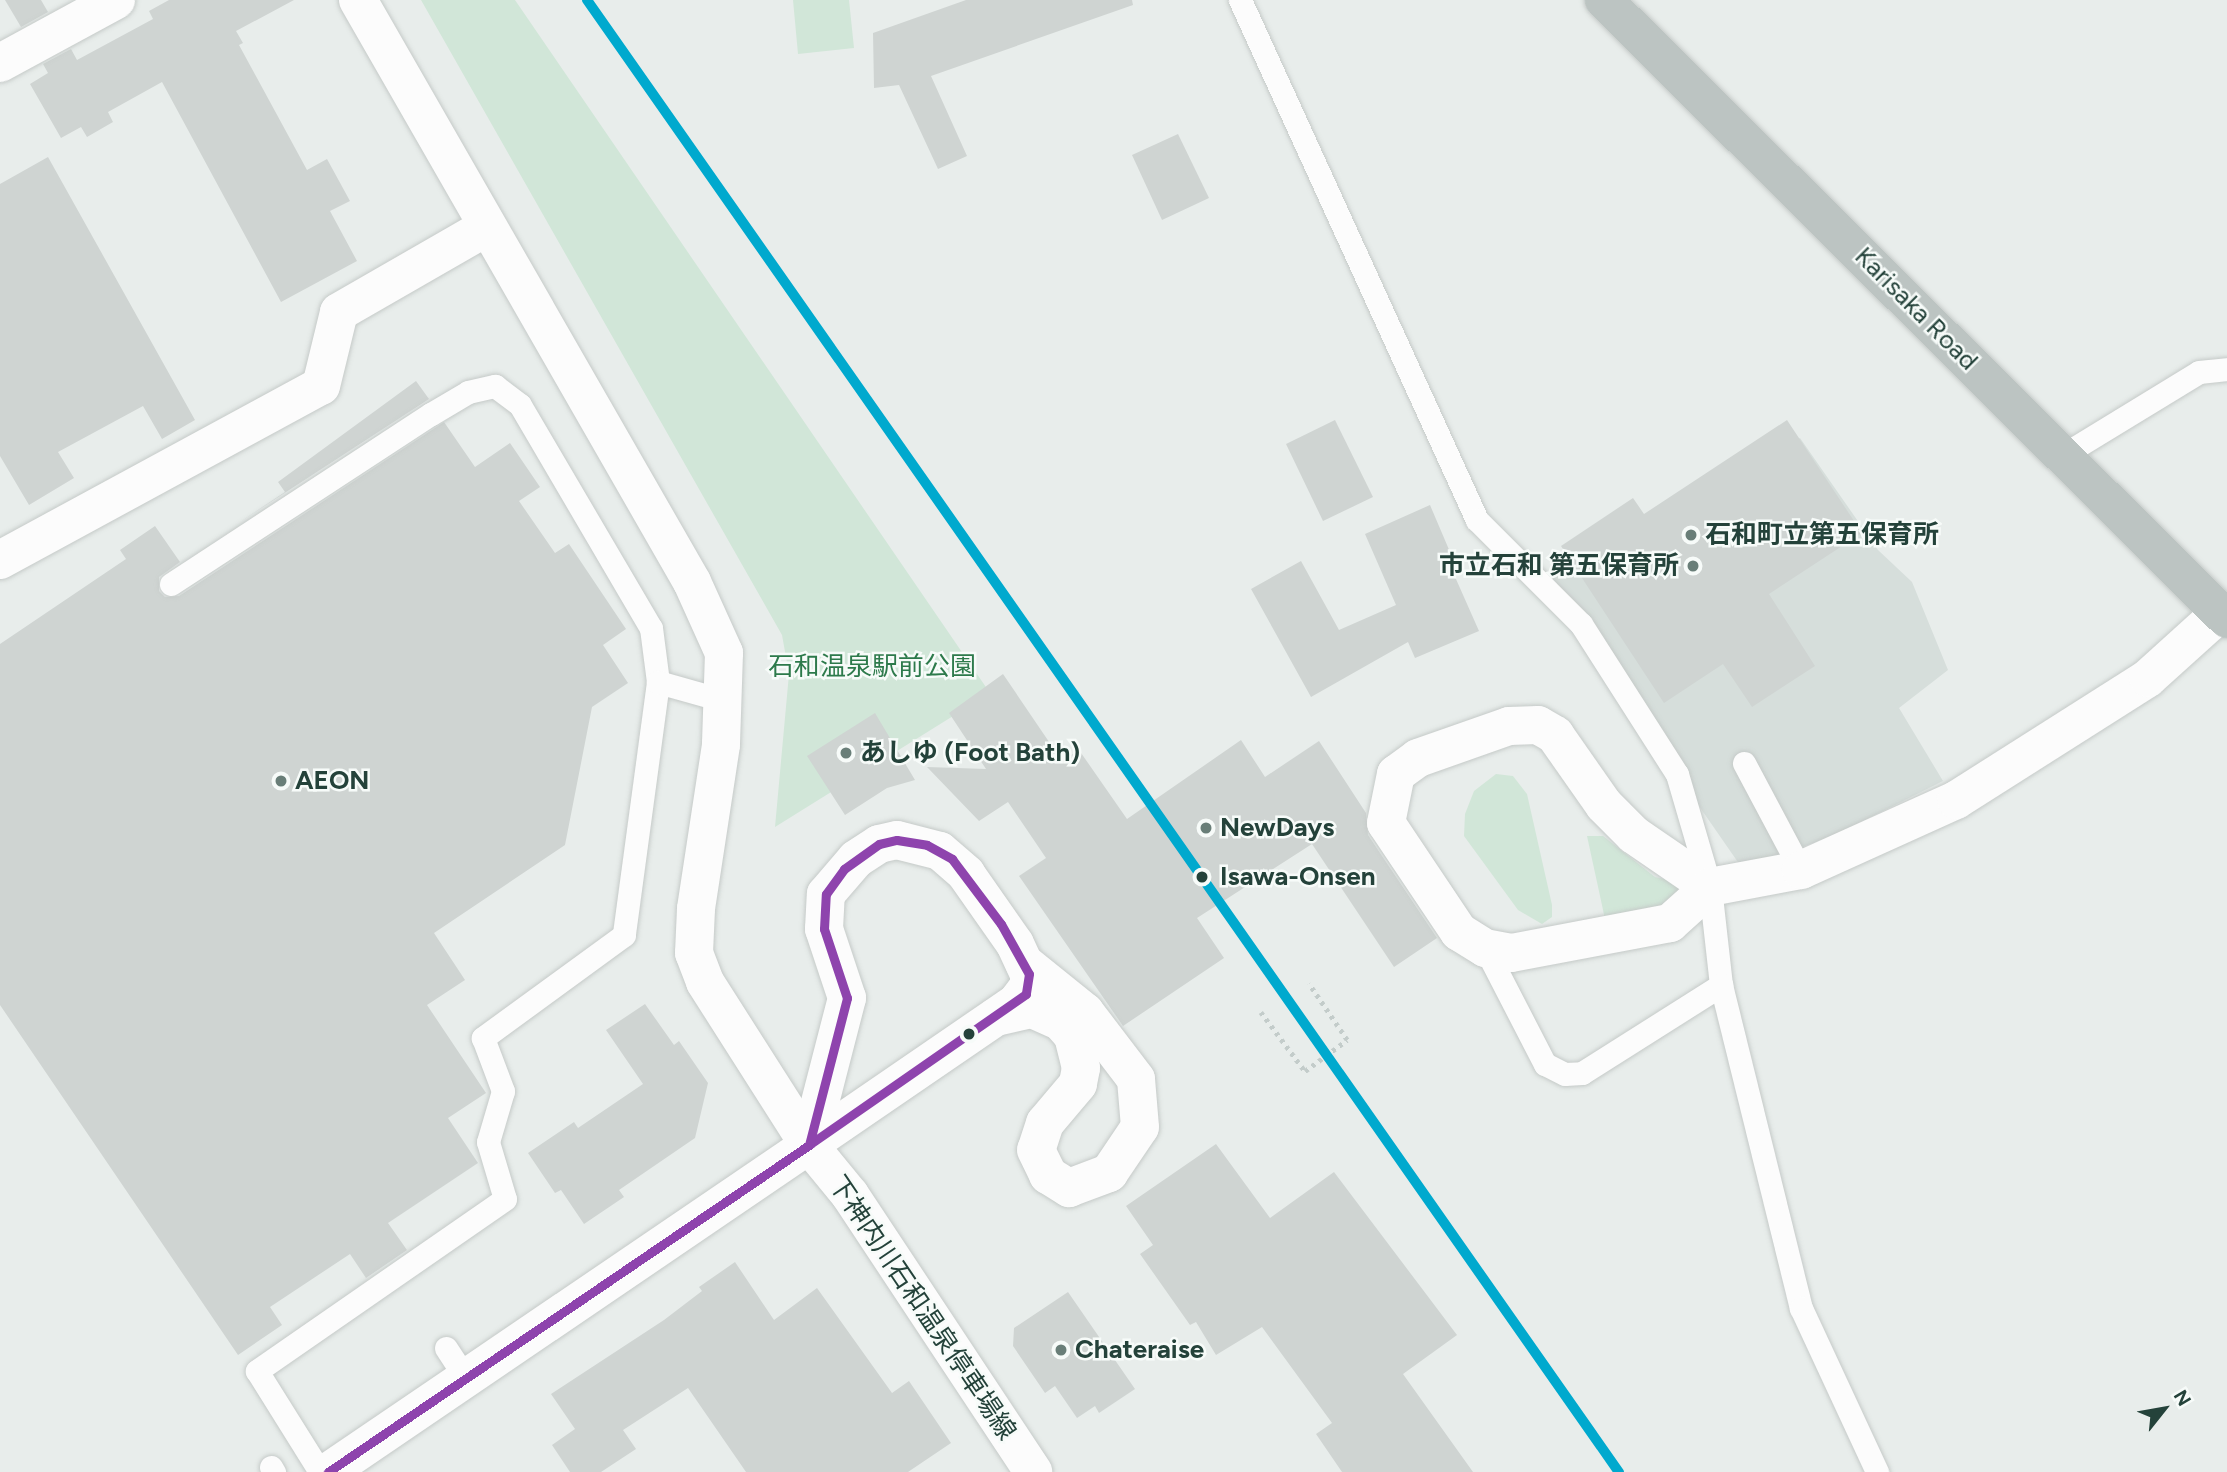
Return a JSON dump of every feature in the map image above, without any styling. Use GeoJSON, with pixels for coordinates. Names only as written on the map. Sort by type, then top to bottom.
{"type":"FeatureCollection","features":[{"type":"Feature","properties":{"kind":"highway","name":"Karisaka Road"},"geometry":{"type":"LineString","coordinates":[[1604,0],[2224,615]]}},
{"type":"Feature","properties":{"kind":"street"},"geometry":{"type":"LineString","coordinates":[[0,63],[116,0]]}},
{"type":"Feature","properties":{"kind":"street","name":"下神内川石和温泉停車場線"},"geometry":{"type":"LineString","coordinates":[[358,0],[709,614],[724,653],[722,699],[694,953],[723,1014],[809,1145],[850,1195],[1033,1472]]}},
{"type":"Feature","properties":{"kind":"street"},"geometry":{"type":"LineString","coordinates":[[4,548],[321,386],[339,312],[487,227]]}},
{"type":"Feature","properties":{"kind":"street"},"geometry":{"type":"LineString","coordinates":[[1710,887],[1664,858],[1627,828],[1604,806],[1555,735],[1538,725],[1509,726],[1418,758],[1396,774],[1389,794],[1386,823],[1459,932],[1485,948],[1511,953],[1670,923],[1710,887],[1801,870],[1956,800],[2148,678],[2224,615]]}},
{"type":"Feature","properties":{"kind":"street"},"geometry":{"type":"LineString","coordinates":[[328,1472],[455,1363],[809,1145],[1027,994],[1029,974],[1024,963],[977,888],[940,851],[888,840],[844,869],[827,894],[824,921],[844,978],[845,1016],[831,1049],[809,1145]]}},
{"type":"Feature","properties":{"kind":"street"},"geometry":{"type":"LineString","coordinates":[[992,1019],[1032,1009],[1061,1022],[1073,1037],[1081,1068],[1078,1084],[1040,1132],[1036,1150],[1048,1175],[1069,1188],[1110,1173],[1140,1127],[1136,1079],[1086,1012],[1024,963]]}},
{"type":"Feature","properties":{"kind":"lane"},"geometry":{"type":"LineString","coordinates":[[1240,0],[1477,520],[1581,624],[1677,774],[1710,887],[1721,985],[1801,1308],[1877,1472]]}},
{"type":"Feature","properties":{"kind":"lane"},"geometry":{"type":"LineString","coordinates":[[2063,455],[2199,372],[2227,369]]}},
{"type":"Feature","properties":{"kind":"lane"},"geometry":{"type":"LineString","coordinates":[[171,584],[431,414],[468,392],[495,386],[520,405],[623,574],[651,628],[658,682],[624,935],[483,1038],[503,1091],[488,1142],[505,1199],[257,1371],[320,1472]]}},
{"type":"Feature","properties":{"kind":"lane"},"geometry":{"type":"LineString","coordinates":[[658,682],[722,699]]}},
{"type":"Feature","properties":{"kind":"lane"},"geometry":{"type":"LineString","coordinates":[[1744,763],[1801,870]]}},
{"type":"Feature","properties":{"kind":"lane"},"geometry":{"type":"LineString","coordinates":[[1485,948],[1545,1063],[1564,1074],[1582,1073],[1721,985]]}},
{"type":"Feature","properties":{"kind":"path"},"geometry":{"type":"LineString","coordinates":[[1261,1012],[1305,1071],[1347,1040],[1309,984]]}},
{"type":"Feature","properties":{"kind":"shaded area"},"geometry":{"type":"Polygon","coordinates":[[[1800,438],[1878,550],[1912,582],[1948,670],[1899,708],[1943,781],[1833,836],[1742,868],[1540,577],[1800,438]]]}},
{"type":"Feature","properties":{"kind":"green space","name":"石和温泉駅前公園"},"geometry":{"type":"Polygon","coordinates":[[[421,0],[515,0],[990,693],[775,827],[789,674],[782,635],[421,0]]]}},
{"type":"Feature","properties":{"kind":"green space"},"geometry":{"type":"Polygon","coordinates":[[[793,0],[849,0],[854,48],[798,54],[793,0]]]}},
{"type":"Feature","properties":{"kind":"green space"},"geometry":{"type":"Polygon","coordinates":[[[1496,774],[1513,776],[1527,794],[1552,905],[1552,917],[1542,924],[1518,910],[1464,836],[1465,814],[1474,791],[1496,774]]]}},
{"type":"Feature","properties":{"kind":"green space"},"geometry":{"type":"Polygon","coordinates":[[[1587,836],[1603,836],[1655,877],[1683,883],[1667,912],[1605,919],[1587,836]]]}},
{"type":"Feature","properties":{"kind":"building"},"geometry":{"type":"Polygon","coordinates":[[[5,0],[41,0],[48,12],[21,27],[5,0]]]}},
{"type":"Feature","properties":{"kind":"building"},"geometry":{"type":"Polygon","coordinates":[[[169,0],[294,0],[236,31],[243,43],[239,45],[307,170],[327,159],[350,201],[330,211],[357,261],[281,302],[162,82],[108,112],[113,122],[87,137],[81,127],[61,138],[30,84],[48,73],[43,64],[71,49],[77,60],[153,19],[149,11],[169,0]]]}},
{"type":"Feature","properties":{"kind":"building"},"geometry":{"type":"Polygon","coordinates":[[[966,0],[1132,0],[1133,5],[931,76],[967,156],[938,169],[899,85],[874,88],[873,33],[966,0]]]}},
{"type":"Feature","properties":{"kind":"building"},"geometry":{"type":"Polygon","coordinates":[[[1178,134],[1209,198],[1162,220],[1132,155],[1178,134]]]}},
{"type":"Feature","properties":{"kind":"building"},"geometry":{"type":"Polygon","coordinates":[[[48,157],[195,420],[162,439],[143,406],[58,452],[74,478],[29,505],[0,456],[0,184],[48,157]]]}},
{"type":"Feature","properties":{"kind":"building"},"geometry":{"type":"Polygon","coordinates":[[[416,381],[429,399],[240,522],[285,492],[278,482],[416,381]]]}},
{"type":"Feature","properties":{"kind":"building"},"geometry":{"type":"Polygon","coordinates":[[[1335,420],[1373,497],[1323,521],[1286,444],[1335,420]]]}},
{"type":"Feature","properties":{"kind":"building","name":"市立石和 第五保育所"},"geometry":{"type":"Polygon","coordinates":[[[1787,420],[1862,533],[1769,594],[1815,666],[1752,707],[1723,664],[1664,703],[1561,546],[1633,498],[1644,514],[1787,420]]]}},
{"type":"Feature","properties":{"kind":"building"},"geometry":{"type":"Polygon","coordinates":[[[444,422],[475,467],[510,443],[540,487],[519,501],[555,553],[569,544],[626,629],[603,645],[628,683],[592,707],[565,845],[434,933],[465,980],[427,1005],[486,1093],[448,1118],[478,1163],[388,1223],[407,1250],[366,1278],[350,1254],[270,1307],[282,1325],[238,1355],[0,1005],[0,644],[126,559],[120,550],[155,526],[180,562],[159,577],[159,591],[165,597],[179,596],[444,422]]]}},
{"type":"Feature","properties":{"kind":"building"},"geometry":{"type":"Polygon","coordinates":[[[1430,505],[1453,559],[1448,561],[1479,631],[1415,658],[1408,642],[1311,697],[1251,589],[1301,561],[1339,630],[1396,605],[1365,534],[1430,505]]]}},
{"type":"Feature","properties":{"kind":"building"},"geometry":{"type":"Polygon","coordinates":[[[1003,674],[1062,761],[1079,750],[1127,819],[1241,740],[1265,777],[1319,741],[1366,813],[1368,835],[1437,938],[1394,967],[1312,844],[1197,918],[1224,958],[1123,1026],[1019,876],[1046,858],[1008,802],[979,821],[927,767],[986,769],[949,713],[1003,674]]]}},
{"type":"Feature","properties":{"kind":"building"},"geometry":{"type":"Polygon","coordinates":[[[875,713],[915,780],[887,788],[845,815],[807,756],[875,713]]]}},
{"type":"Feature","properties":{"kind":"building"},"geometry":{"type":"Polygon","coordinates":[[[645,1004],[674,1045],[679,1041],[708,1083],[695,1138],[619,1190],[624,1197],[584,1224],[561,1190],[555,1193],[528,1153],[574,1122],[578,1128],[643,1084],[606,1030],[645,1004]]]}},
{"type":"Feature","properties":{"kind":"building"},"geometry":{"type":"Polygon","coordinates":[[[1216,1144],[1270,1218],[1334,1172],[1457,1335],[1403,1374],[1473,1472],[1342,1472],[1316,1434],[1332,1423],[1262,1327],[1216,1355],[1196,1322],[1190,1325],[1140,1254],[1153,1245],[1126,1206],[1216,1144]]]}},
{"type":"Feature","properties":{"kind":"building"},"geometry":{"type":"Polygon","coordinates":[[[735,1262],[774,1320],[817,1288],[892,1393],[909,1381],[951,1443],[908,1472],[746,1472],[688,1388],[623,1430],[636,1449],[601,1472],[570,1472],[552,1445],[575,1429],[551,1394],[664,1320],[702,1291],[699,1287],[735,1262]]]}},
{"type":"Feature","properties":{"kind":"building"},"geometry":{"type":"Polygon","coordinates":[[[1068,1292],[1135,1389],[1099,1413],[1095,1406],[1077,1418],[1055,1386],[1045,1393],[1013,1346],[1014,1328],[1068,1292]]]}},
{"type":"Feature","properties":{"kind":"transit line"},"geometry":{"type":"LineString","coordinates":[[587,0],[1619,1472]]}},
{"type":"Feature","properties":{"kind":"transit line"},"geometry":{"type":"LineString","coordinates":[[897,840],[927,845],[952,859],[1001,924],[1029,974],[1026,994],[809,1145],[847,998],[824,929],[826,894],[844,869],[879,844],[897,840]]}},
{"type":"Feature","properties":{"kind":"transit line"},"geometry":{"type":"LineString","coordinates":[[328,1472],[809,1145]]}},
{"type":"Feature","properties":{"kind":"place","name":"石和町立第五保育所"},"geometry":{"type":"Point","coordinates":[1691,535]}},
{"type":"Feature","properties":{"kind":"place","name":"市立石和 第五保育所"},"geometry":{"type":"Point","coordinates":[1693,566]}},
{"type":"Feature","properties":{"kind":"place","name":"あしゆ (Foot Bath)"},"geometry":{"type":"Point","coordinates":[846,753]}},
{"type":"Feature","properties":{"kind":"place","name":"AEON"},"geometry":{"type":"Point","coordinates":[281,781]}},
{"type":"Feature","properties":{"kind":"place","name":"NewDays"},"geometry":{"type":"Point","coordinates":[1206,828]}},
{"type":"Feature","properties":{"kind":"place","name":"Isawa-Onsen"},"geometry":{"type":"Point","coordinates":[1202,877]}},
{"type":"Feature","properties":{"kind":"place","name":"Chateraise"},"geometry":{"type":"Point","coordinates":[1061,1350]}}]}
